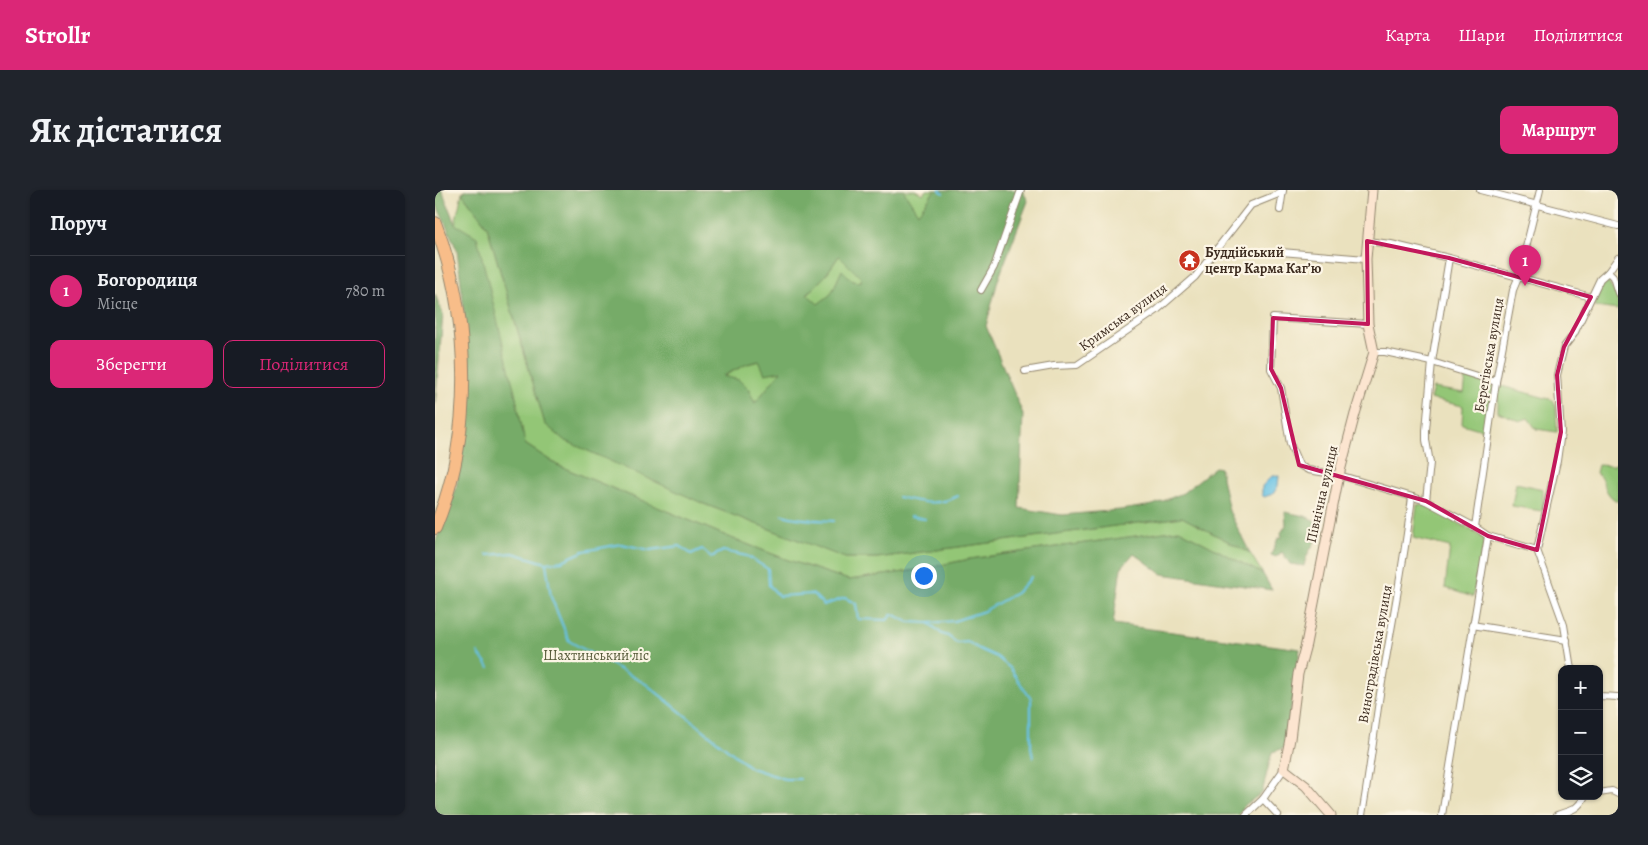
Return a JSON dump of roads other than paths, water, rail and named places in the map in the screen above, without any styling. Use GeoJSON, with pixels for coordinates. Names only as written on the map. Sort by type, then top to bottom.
{"type":"FeatureCollection","features":[{"type":"Feature","properties":{"kind":"highway"},"geometry":{"type":"LineString","coordinates":[[435,223],[449,267],[457,301],[461,328],[462,381],[461,413],[453,471],[435,528]]}},
{"type":"Feature","properties":{"kind":"street"},"geometry":{"type":"LineString","coordinates":[[981,290],[994,267],[1021,190]]}},
{"type":"Feature","properties":{"kind":"street"},"geometry":{"type":"LineString","coordinates":[[1280,210],[1283,190]]}},
{"type":"Feature","properties":{"kind":"street","name":"Кримська вулиця"},"geometry":{"type":"LineString","coordinates":[[1025,371],[1054,366],[1077,365],[1157,311],[1195,277],[1251,205],[1276,195],[1283,190]]}},
{"type":"Feature","properties":{"kind":"street","name":"Північна вулиця"},"geometry":{"type":"LineString","coordinates":[[1246,815],[1263,799],[1285,769],[1298,674],[1339,475],[1374,352],[1368,324],[1366,259],[1372,190]]}},
{"type":"Feature","properties":{"kind":"street"},"geometry":{"type":"LineString","coordinates":[[1480,190],[1618,226]]}},
{"type":"Feature","properties":{"kind":"street","name":"Берегівська вулиця"},"geometry":{"type":"LineString","coordinates":[[1475,527],[1496,382],[1513,290],[1519,276],[1540,190]]}},
{"type":"Feature","properties":{"kind":"street"},"geometry":{"type":"LineString","coordinates":[[1367,241],[1391,244],[1449,258],[1591,297]]}},
{"type":"Feature","properties":{"kind":"street"},"geometry":{"type":"LineString","coordinates":[[1281,252],[1366,259]]}},
{"type":"Feature","properties":{"kind":"street"},"geometry":{"type":"LineString","coordinates":[[1426,501],[1430,463],[1426,430],[1432,362],[1449,258]]}},
{"type":"Feature","properties":{"kind":"street"},"geometry":{"type":"LineString","coordinates":[[1570,665],[1564,625],[1537,550],[1557,461],[1561,432],[1557,375],[1564,347],[1574,334],[1600,279],[1608,272],[1618,258]]}},
{"type":"Feature","properties":{"kind":"street"},"geometry":{"type":"LineString","coordinates":[[1608,272],[1613,277],[1618,293]]}},
{"type":"Feature","properties":{"kind":"street"},"geometry":{"type":"LineString","coordinates":[[1368,324],[1273,318],[1271,369],[1281,388],[1293,454],[1299,465],[1308,470],[1339,475],[1426,501],[1488,536],[1537,550]]}},
{"type":"Feature","properties":{"kind":"street"},"geometry":{"type":"LineString","coordinates":[[1374,352],[1385,352],[1432,362],[1496,382]]}},
{"type":"Feature","properties":{"kind":"street","name":"Виноградівська вулиця"},"geometry":{"type":"LineString","coordinates":[[1362,815],[1407,544],[1412,497]]}},
{"type":"Feature","properties":{"kind":"street"},"geometry":{"type":"LineString","coordinates":[[1442,815],[1488,536]]}},
{"type":"Feature","properties":{"kind":"street"},"geometry":{"type":"LineString","coordinates":[[1472,625],[1567,640]]}},
{"type":"Feature","properties":{"kind":"street"},"geometry":{"type":"LineString","coordinates":[[1603,696],[1618,697]]}},
{"type":"Feature","properties":{"kind":"street"},"geometry":{"type":"LineString","coordinates":[[1285,769],[1306,786],[1331,815]]}},
{"type":"Feature","properties":{"kind":"street"},"geometry":{"type":"LineString","coordinates":[[1603,792],[1612,791],[1618,794]]}},
{"type":"Feature","properties":{"kind":"street"},"geometry":{"type":"LineString","coordinates":[[1263,799],[1278,815]]}},
{"type":"Feature","properties":{"kind":"street"},"geometry":{"type":"LineString","coordinates":[[1557,815],[1570,814],[1582,800]]}},
{"type":"Feature","properties":{"kind":"water"},"geometry":{"type":"Polygon","coordinates":[[[1272,476],[1279,476],[1278,486],[1273,494],[1264,497],[1262,495],[1262,486],[1272,476]]]}},
{"type":"Feature","properties":{"kind":"waterway"},"geometry":{"type":"LineString","coordinates":[[940,190],[943,193]]}},
{"type":"Feature","properties":{"kind":"waterway"},"geometry":{"type":"LineString","coordinates":[[898,497],[921,502],[943,502],[958,496]]}},
{"type":"Feature","properties":{"kind":"waterway"},"geometry":{"type":"LineString","coordinates":[[783,515],[802,519],[834,521]]}},
{"type":"Feature","properties":{"kind":"waterway"},"geometry":{"type":"LineString","coordinates":[[911,516],[925,519]]}},
{"type":"Feature","properties":{"kind":"waterway"},"geometry":{"type":"LineString","coordinates":[[487,555],[513,553],[546,563],[562,561],[584,551],[621,544],[650,550],[680,546],[691,554],[702,549],[711,557],[723,551],[747,556],[768,569],[769,585],[779,596],[813,594],[824,605],[845,598],[856,604],[858,619],[887,620],[892,614],[909,622],[929,623],[957,643],[968,642],[997,657],[1010,668],[1031,699],[1031,747],[1033,758]]}},
{"type":"Feature","properties":{"kind":"waterway"},"geometry":{"type":"LineString","coordinates":[[546,563],[551,597],[569,641],[646,684],[751,768],[785,779],[800,779]]}},
{"type":"Feature","properties":{"kind":"waterway"},"geometry":{"type":"LineString","coordinates":[[929,623],[954,621],[984,611],[1016,593],[1031,577]]}},
{"type":"Feature","properties":{"kind":"waterway"},"geometry":{"type":"LineString","coordinates":[[478,653],[489,668]]}},
{"type":"Feature","properties":{"kind":"place","name":"Буддійський центр Карма Кагʼю"},"geometry":{"type":"Point","coordinates":[1189,260]}},
{"type":"Feature","properties":{"kind":"place","name":"Богородиця"},"geometry":{"type":"Point","coordinates":[1525,286]}},
{"type":"Feature","properties":{"kind":"park label","name":"Шахтинський ліс"},"geometry":{"type":"Point","coordinates":[596,655]}}]}
